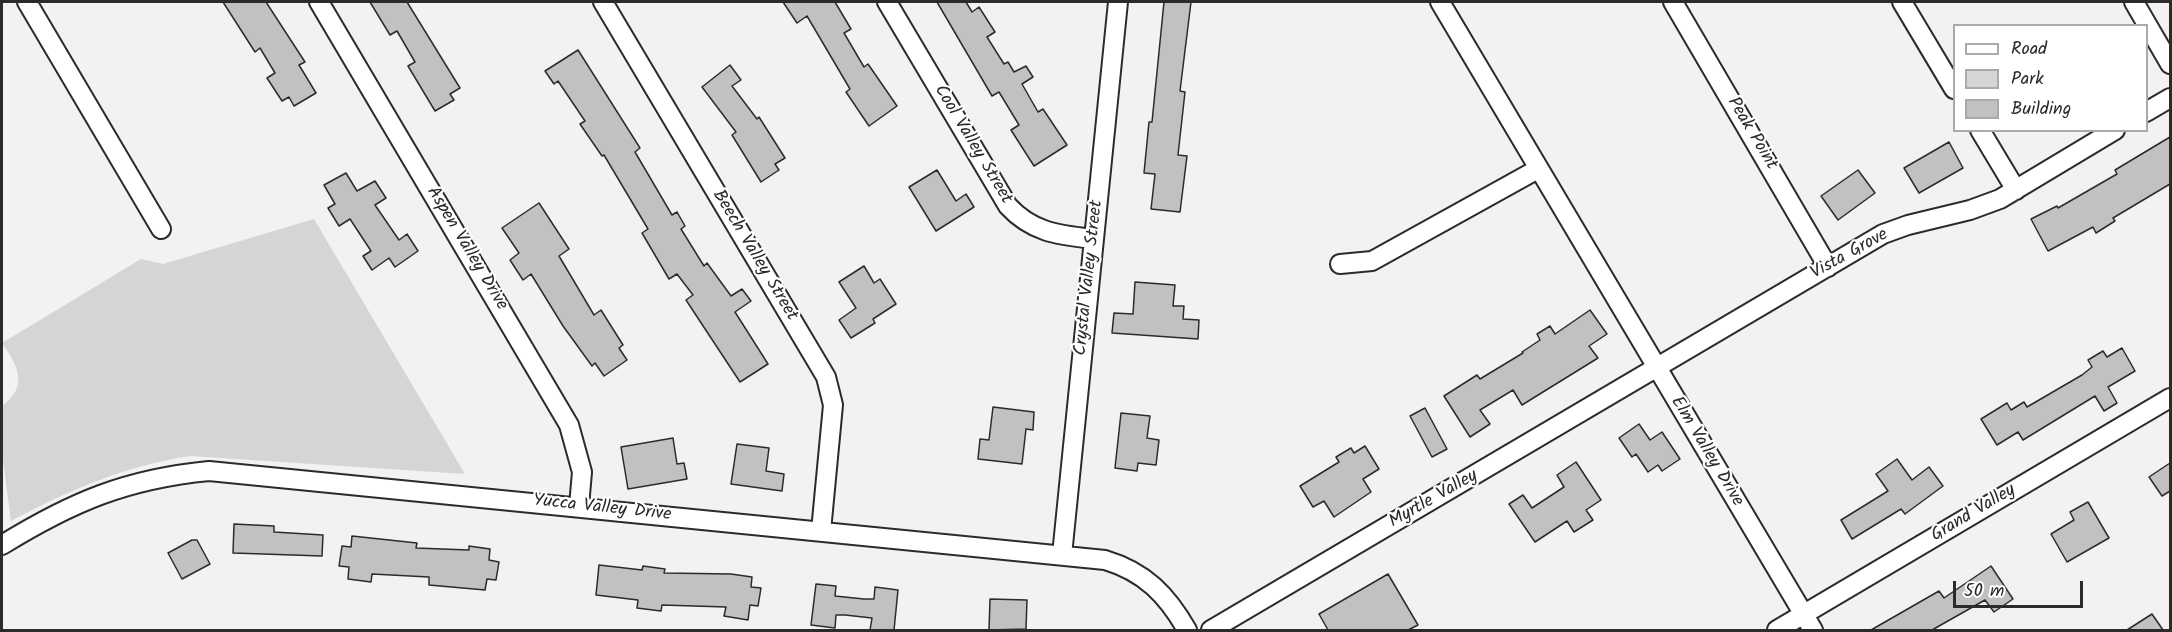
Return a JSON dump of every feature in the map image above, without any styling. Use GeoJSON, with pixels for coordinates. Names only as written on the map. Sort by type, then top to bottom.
{"type":"FeatureCollection","features":[{"type":"Feature","properties":{"kind":"street"},"geometry":{"type":"LineString","coordinates":[[27,2],[161,229]]}},
{"type":"Feature","properties":{"kind":"street","name":"Aspen Valley Drive"},"geometry":{"type":"LineString","coordinates":[[319,2],[569,425],[582,472],[579,506]]}},
{"type":"Feature","properties":{"kind":"street","name":"Beech Valley Street"},"geometry":{"type":"LineString","coordinates":[[603,2],[826,377],[832,405],[821,531]]}},
{"type":"Feature","properties":{"kind":"street","name":"Cool Valley Street"},"geometry":{"type":"LineString","coordinates":[[887,2],[1008,206],[1018,218],[1046,233],[1094,239]]}},
{"type":"Feature","properties":{"kind":"street","name":"Crystal Valley Street"},"geometry":{"type":"LineString","coordinates":[[1062,555],[1118,2]]}},
{"type":"Feature","properties":{"kind":"street","name":"Elm Valley Drive"},"geometry":{"type":"LineString","coordinates":[[1440,2],[1808,623]]}},
{"type":"Feature","properties":{"kind":"street","name":"Peak Point"},"geometry":{"type":"LineString","coordinates":[[1673,2],[1828,267]]}},
{"type":"Feature","properties":{"kind":"street"},"geometry":{"type":"LineString","coordinates":[[1902,2],[1953,86]]}},
{"type":"Feature","properties":{"kind":"street"},"geometry":{"type":"LineString","coordinates":[[2134,2],[2147,24]]}},
{"type":"Feature","properties":{"kind":"street"},"geometry":{"type":"LineString","coordinates":[[2148,26],[2170,64]]}},
{"type":"Feature","properties":{"kind":"street"},"geometry":{"type":"LineString","coordinates":[[2148,111],[2170,98]]}},
{"type":"Feature","properties":{"kind":"street"},"geometry":{"type":"LineString","coordinates":[[1981,132],[2016,190]]}},
{"type":"Feature","properties":{"kind":"street","name":"Vista Grove"},"geometry":{"type":"LineString","coordinates":[[1657,369],[1883,234],[1908,225],[1970,210],[2000,199],[2112,132]]}},
{"type":"Feature","properties":{"kind":"street"},"geometry":{"type":"LineString","coordinates":[[1340,264],[1372,261],[1538,169]]}},
{"type":"Feature","properties":{"kind":"street","name":"Myrtle Valley"},"geometry":{"type":"LineString","coordinates":[[1211,630],[1657,369]]}},
{"type":"Feature","properties":{"kind":"street","name":"Grand Valley"},"geometry":{"type":"LineString","coordinates":[[1777,630],[1808,623],[2170,398]]}},
{"type":"Feature","properties":{"kind":"street","name":"Yucca Valley Drive"},"geometry":{"type":"LineString","coordinates":[[2,545],[80,501],[125,485],[172,475],[209,471],[1105,560],[1125,566],[1143,576],[1174,607],[1187,630]]}},
{"type":"Feature","properties":{"kind":"green space"},"geometry":{"type":"Polygon","coordinates":[[[314,219],[465,474],[190,456],[120,473],[76,489],[11,521],[2,452],[2,406],[16,391],[18,376],[13,360],[2,343],[141,259],[163,264],[314,219]]]}},
{"type":"Feature","properties":{"kind":"building"},"geometry":{"type":"Polygon","coordinates":[[[223,2],[266,2],[305,62],[299,65],[316,93],[294,106],[289,97],[282,101],[267,78],[275,73],[260,48],[255,52],[223,2]]]}},
{"type":"Feature","properties":{"kind":"building"},"geometry":{"type":"Polygon","coordinates":[[[370,2],[407,2],[460,88],[450,94],[454,100],[435,111],[408,66],[415,62],[397,31],[390,35],[370,2]]]}},
{"type":"Feature","properties":{"kind":"building"},"geometry":{"type":"Polygon","coordinates":[[[783,2],[835,2],[851,29],[844,33],[864,67],[868,64],[897,106],[869,126],[846,92],[850,89],[807,16],[797,23],[783,2]]]}},
{"type":"Feature","properties":{"kind":"building"},"geometry":{"type":"Polygon","coordinates":[[[937,2],[966,2],[972,12],[979,7],[995,32],[987,37],[1004,64],[1008,62],[1014,72],[1026,66],[1033,77],[1022,84],[1038,112],[1043,109],[1067,145],[1034,166],[1011,130],[1019,125],[999,92],[992,96],[937,2]]]}},
{"type":"Feature","properties":{"kind":"building"},"geometry":{"type":"Polygon","coordinates":[[[1164,2],[1191,2],[1180,91],[1185,92],[1178,155],[1187,156],[1180,212],[1151,209],[1155,174],[1144,173],[1149,122],[1152,122],[1164,2]]]}},
{"type":"Feature","properties":{"kind":"building"},"geometry":{"type":"Polygon","coordinates":[[[578,50],[640,148],[635,152],[672,215],[677,212],[685,226],[681,229],[704,266],[707,263],[731,296],[742,289],[751,301],[735,312],[768,364],[740,382],[686,300],[693,295],[677,274],[669,279],[642,233],[648,229],[604,155],[602,156],[580,124],[585,121],[558,81],[554,84],[545,71],[578,50]]]}},
{"type":"Feature","properties":{"kind":"building"},"geometry":{"type":"Polygon","coordinates":[[[730,65],[741,80],[732,86],[757,119],[759,117],[785,158],[775,164],[779,170],[761,182],[732,135],[736,132],[702,87],[730,65]]]}},
{"type":"Feature","properties":{"kind":"building"},"geometry":{"type":"Polygon","coordinates":[[[2170,137],[2170,184],[2113,218],[2115,221],[2096,233],[2093,227],[2048,251],[2031,219],[2057,206],[2058,208],[2117,174],[2115,170],[2170,137]]]}},
{"type":"Feature","properties":{"kind":"building"},"geometry":{"type":"Polygon","coordinates":[[[1949,142],[1963,168],[1919,193],[1904,168],[1949,142]]]}},
{"type":"Feature","properties":{"kind":"building"},"geometry":{"type":"Polygon","coordinates":[[[937,170],[956,201],[966,194],[974,207],[936,231],[909,187],[937,170]]]}},
{"type":"Feature","properties":{"kind":"building"},"geometry":{"type":"Polygon","coordinates":[[[1858,170],[1875,193],[1838,220],[1821,196],[1858,170]]]}},
{"type":"Feature","properties":{"kind":"building"},"geometry":{"type":"Polygon","coordinates":[[[346,173],[357,191],[375,181],[386,198],[375,205],[399,240],[407,234],[418,251],[395,267],[389,258],[372,270],[363,256],[371,251],[350,219],[339,226],[328,208],[335,204],[324,185],[346,173]]]}},
{"type":"Feature","properties":{"kind":"building"},"geometry":{"type":"Polygon","coordinates":[[[539,203],[569,249],[559,256],[594,315],[601,310],[623,345],[619,348],[627,360],[604,376],[595,363],[592,366],[563,326],[531,274],[523,280],[510,260],[519,253],[502,228],[539,203]]]}},
{"type":"Feature","properties":{"kind":"building"},"geometry":{"type":"Polygon","coordinates":[[[864,266],[874,283],[880,279],[896,304],[873,319],[875,323],[851,338],[839,320],[856,308],[839,282],[864,266]]]}},
{"type":"Feature","properties":{"kind":"building"},"geometry":{"type":"Polygon","coordinates":[[[1135,282],[1175,285],[1173,306],[1184,306],[1183,319],[1199,320],[1198,339],[1112,333],[1114,313],[1133,314],[1135,282]]]}},
{"type":"Feature","properties":{"kind":"building"},"geometry":{"type":"Polygon","coordinates":[[[1590,310],[1607,334],[1589,346],[1598,358],[1522,405],[1513,390],[1480,410],[1490,424],[1470,437],[1444,396],[1477,375],[1480,379],[1523,353],[1540,340],[1537,334],[1550,326],[1555,334],[1590,310]]]}},
{"type":"Feature","properties":{"kind":"building"},"geometry":{"type":"Polygon","coordinates":[[[2122,348],[2135,371],[2108,387],[2117,403],[2104,411],[2095,396],[2023,440],[2018,432],[1997,445],[1981,419],[2007,403],[2011,410],[2024,402],[2027,407],[2082,375],[2092,367],[2088,360],[2103,351],[2107,357],[2122,348]]]}},
{"type":"Feature","properties":{"kind":"building"},"geometry":{"type":"Polygon","coordinates":[[[993,407],[1034,412],[1033,430],[1026,429],[1022,464],[978,459],[980,439],[989,440],[993,407]]]}},
{"type":"Feature","properties":{"kind":"building"},"geometry":{"type":"Polygon","coordinates":[[[1425,408],[1447,449],[1432,457],[1410,416],[1425,408]]]}},
{"type":"Feature","properties":{"kind":"building"},"geometry":{"type":"Polygon","coordinates":[[[1121,413],[1150,416],[1147,438],[1159,440],[1156,465],[1138,463],[1137,471],[1115,468],[1121,413]]]}},
{"type":"Feature","properties":{"kind":"building"},"geometry":{"type":"Polygon","coordinates":[[[1639,424],[1650,440],[1662,432],[1680,459],[1662,471],[1658,465],[1648,472],[1636,454],[1632,457],[1619,438],[1639,424]]]}},
{"type":"Feature","properties":{"kind":"building"},"geometry":{"type":"Polygon","coordinates":[[[673,438],[677,464],[684,463],[687,479],[628,489],[621,447],[673,438]]]}},
{"type":"Feature","properties":{"kind":"building"},"geometry":{"type":"Polygon","coordinates":[[[737,444],[769,448],[766,471],[784,474],[782,491],[731,484],[737,444]]]}},
{"type":"Feature","properties":{"kind":"building"},"geometry":{"type":"Polygon","coordinates":[[[1365,446],[1379,469],[1363,479],[1371,492],[1334,517],[1324,501],[1313,507],[1300,486],[1339,462],[1336,457],[1351,448],[1354,453],[1365,446]]]}},
{"type":"Feature","properties":{"kind":"building"},"geometry":{"type":"Polygon","coordinates":[[[1897,459],[1912,480],[1929,467],[1943,486],[1905,514],[1901,509],[1852,539],[1841,520],[1888,491],[1876,474],[1897,459]]]}},
{"type":"Feature","properties":{"kind":"building"},"geometry":{"type":"Polygon","coordinates":[[[1576,462],[1601,500],[1586,510],[1593,520],[1574,532],[1567,521],[1535,542],[1509,504],[1523,495],[1532,508],[1564,487],[1557,475],[1576,462]]]}},
{"type":"Feature","properties":{"kind":"building"},"geometry":{"type":"Polygon","coordinates":[[[2170,463],[2170,491],[2162,496],[2149,477],[2170,463]]]}},
{"type":"Feature","properties":{"kind":"building"},"geometry":{"type":"Polygon","coordinates":[[[2088,502],[2109,538],[2067,562],[2051,534],[2074,520],[2070,512],[2088,502]]]}},
{"type":"Feature","properties":{"kind":"building"},"geometry":{"type":"Polygon","coordinates":[[[234,524],[274,526],[274,532],[323,535],[322,556],[233,553],[234,524]]]}},
{"type":"Feature","properties":{"kind":"building"},"geometry":{"type":"Polygon","coordinates":[[[352,536],[417,543],[416,548],[469,550],[469,546],[490,549],[489,560],[499,562],[496,580],[487,579],[485,590],[429,585],[429,577],[372,574],[371,582],[348,579],[349,567],[339,566],[342,546],[351,547],[352,536]]]}},
{"type":"Feature","properties":{"kind":"building"},"geometry":{"type":"Polygon","coordinates":[[[192,540],[197,540],[210,564],[182,579],[168,553],[192,540]]]}},
{"type":"Feature","properties":{"kind":"building"},"geometry":{"type":"Polygon","coordinates":[[[599,565],[642,570],[643,566],[665,569],[664,573],[731,574],[752,577],[751,587],[761,588],[758,606],[750,605],[748,620],[724,616],[726,607],[662,605],[661,611],[637,608],[638,600],[596,595],[599,565]]]}},
{"type":"Feature","properties":{"kind":"building"},"geometry":{"type":"Polygon","coordinates":[[[1991,566],[2013,599],[1994,612],[1985,600],[1932,630],[1871,630],[1939,591],[1944,598],[1991,566]]]}},
{"type":"Feature","properties":{"kind":"building"},"geometry":{"type":"Polygon","coordinates":[[[1388,574],[1418,625],[1408,630],[1328,630],[1319,614],[1388,574]]]}},
{"type":"Feature","properties":{"kind":"building"},"geometry":{"type":"Polygon","coordinates":[[[816,584],[836,586],[835,596],[864,599],[874,599],[875,587],[898,590],[894,630],[870,630],[872,618],[845,615],[836,615],[835,628],[811,625],[816,584]]]}},
{"type":"Feature","properties":{"kind":"building"},"geometry":{"type":"Polygon","coordinates":[[[990,599],[1027,600],[1026,629],[989,630],[990,599]]]}},
{"type":"Feature","properties":{"kind":"building"},"geometry":{"type":"Polygon","coordinates":[[[2152,614],[2163,630],[2127,630],[2152,614]]]}}]}
